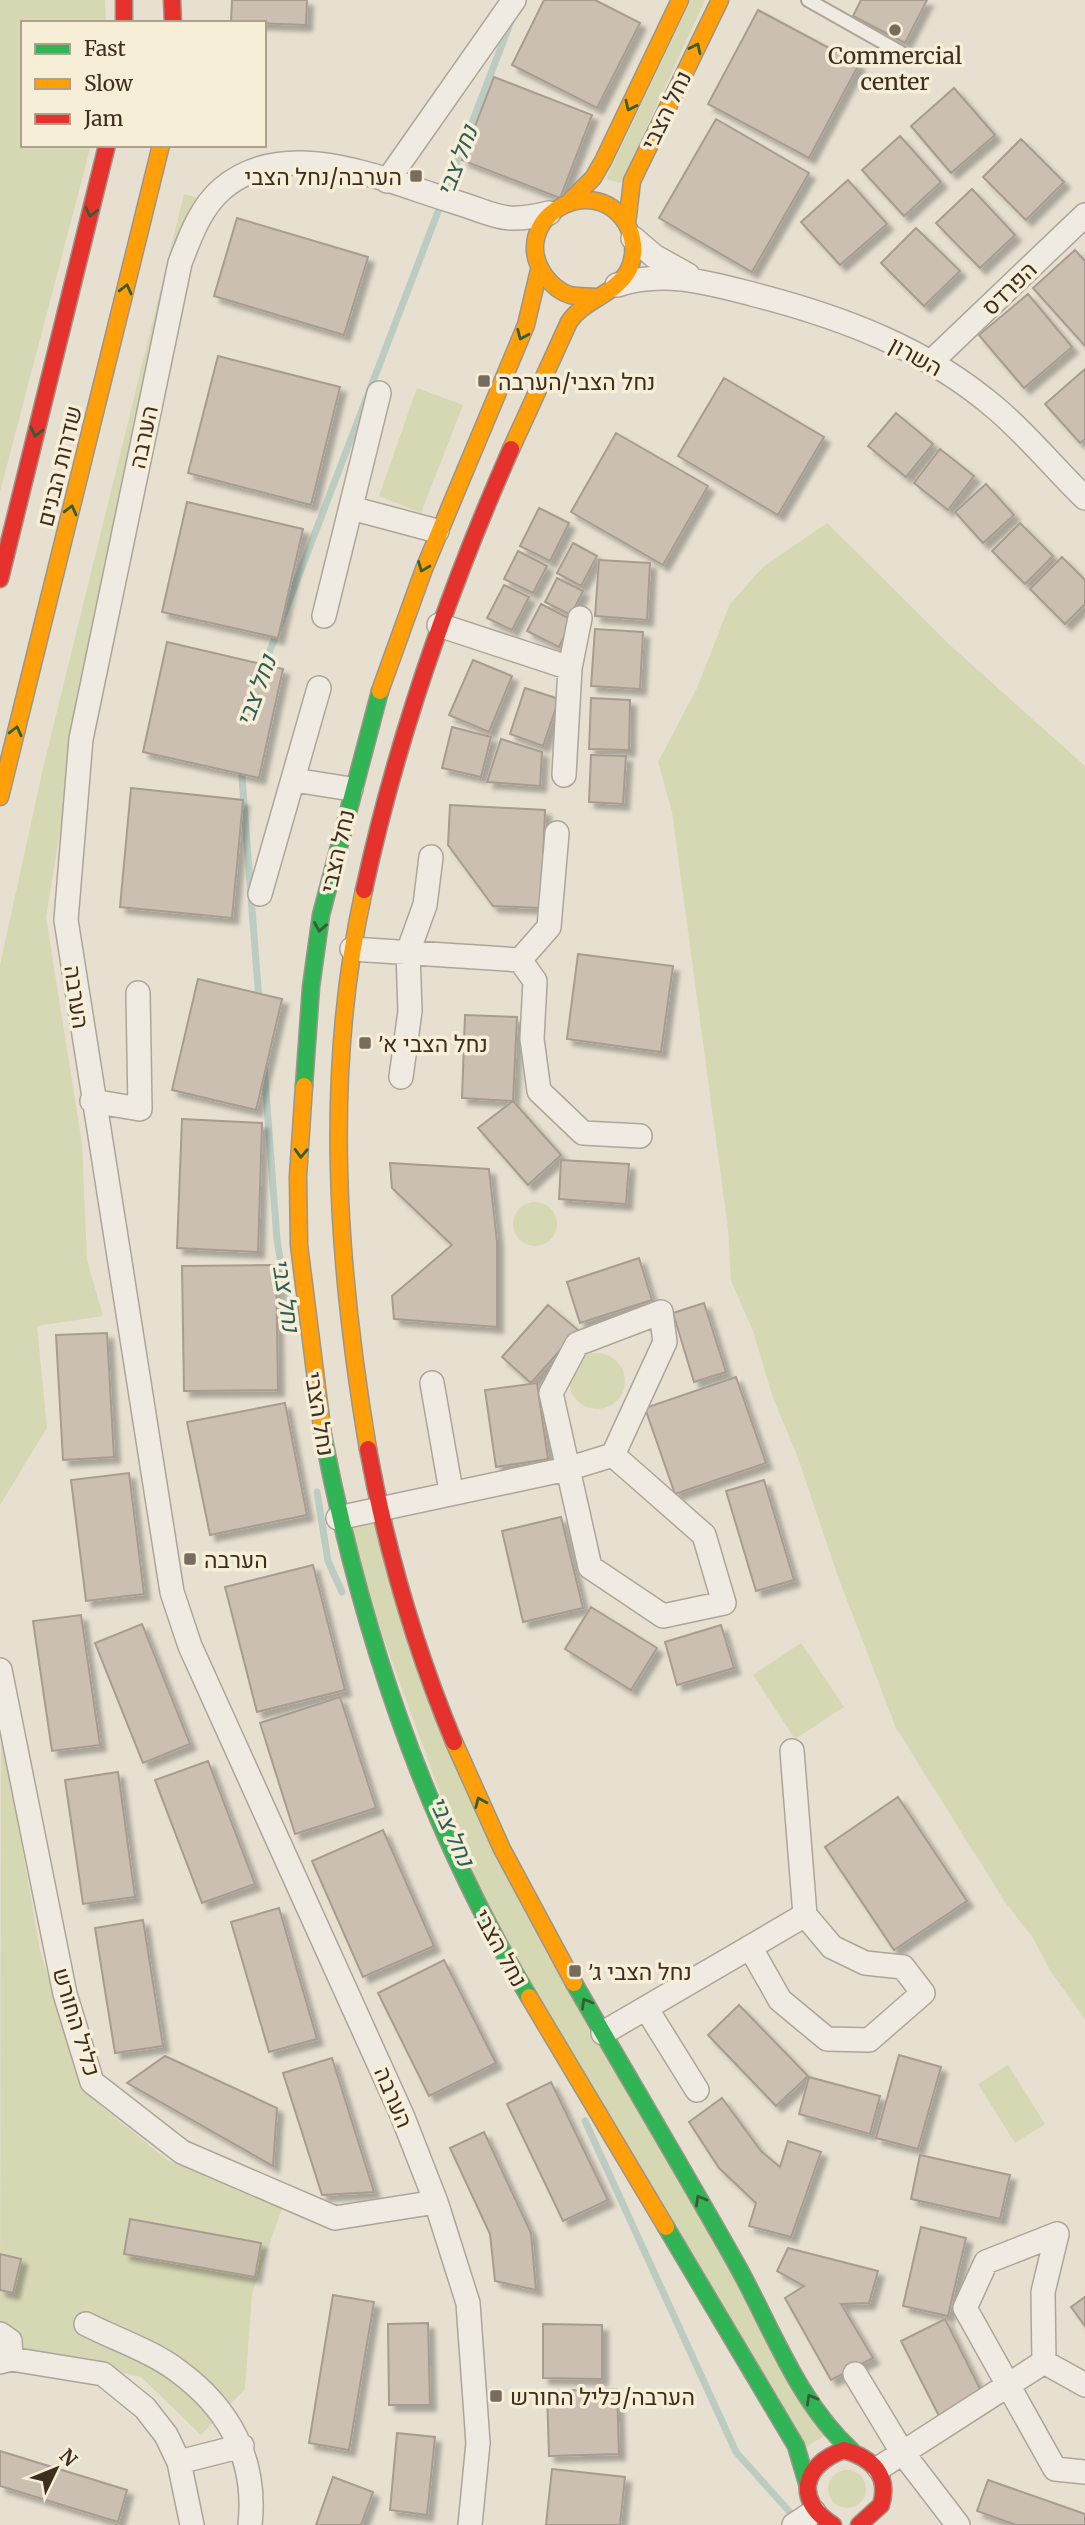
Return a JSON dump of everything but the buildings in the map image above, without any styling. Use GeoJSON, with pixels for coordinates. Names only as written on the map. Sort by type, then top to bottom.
{"type":"FeatureCollection","features":[{"type":"Feature","properties":{"kind":"street"},"geometry":{"type":"LineString","coordinates":[[124,0],[124,21]]}},
{"type":"Feature","properties":{"kind":"street"},"geometry":{"type":"LineString","coordinates":[[172,0],[173,21]]}},
{"type":"Feature","properties":{"kind":"street"},"geometry":{"type":"LineString","coordinates":[[387,181],[514,0]]}},
{"type":"Feature","properties":{"kind":"street","name":"נחל הצבי"},"geometry":{"type":"LineString","coordinates":[[570,201],[593,178],[603,161],[680,0]]}},
{"type":"Feature","properties":{"kind":"street","name":"נחל הצבי"},"geometry":{"type":"LineString","coordinates":[[630,231],[632,181],[720,0]]}},
{"type":"Feature","properties":{"kind":"street","name":"שדרות הבנים"},"geometry":{"type":"LineString","coordinates":[[0,579],[107,147]]}},
{"type":"Feature","properties":{"kind":"street","name":"שדרות הבנים"},"geometry":{"type":"LineString","coordinates":[[0,797],[161,147]]}},
{"type":"Feature","properties":{"kind":"street","name":"הערבה"},"geometry":{"type":"LineString","coordinates":[[470,2525],[478,2444],[468,2303],[436,2202],[402,2115],[190,1646],[172,1592],[92,1101],[66,920],[80,739],[180,263],[202,212],[221,190],[264,167],[294,163],[324,165],[387,181],[472,207],[503,220],[549,213]]}},
{"type":"Feature","properties":{"kind":"street"},"geometry":{"type":"LineString","coordinates":[[583,199],[607,205],[630,231],[631,268],[617,285],[597,297],[582,299],[561,293],[537,262],[536,238],[549,213],[570,201],[583,199]]}},
{"type":"Feature","properties":{"kind":"street","name":"הערבה"},"geometry":{"type":"LineString","coordinates":[[472,207],[520,240],[537,262]]}},
{"type":"Feature","properties":{"kind":"street","name":"הפרדס"},"geometry":{"type":"LineString","coordinates":[[932,361],[1085,215]]}},
{"type":"Feature","properties":{"kind":"street","name":"השרון"},"geometry":{"type":"LineString","coordinates":[[630,231],[663,262],[707,282]]}},
{"type":"Feature","properties":{"kind":"street","name":"נחל הצבי"},"geometry":{"type":"LineString","coordinates":[[537,262],[530,316],[437,531],[386,667],[351,789],[318,931],[306,1047],[298,1229],[320,1428],[338,1518],[381,1673],[409,1755],[479,1910],[796,2446],[808,2496],[827,2521]]}},
{"type":"Feature","properties":{"kind":"street","name":"השרון"},"geometry":{"type":"LineString","coordinates":[[617,285],[652,276],[707,282],[805,308],[858,326],[932,361],[999,411],[1081,488]]}},
{"type":"Feature","properties":{"kind":"street","name":"נחל הצבי"},"geometry":{"type":"LineString","coordinates":[[597,297],[577,312],[559,339],[495,485],[439,625],[390,780],[352,949],[337,1145],[340,1232],[357,1387],[382,1508],[423,1654],[483,1809],[603,2033],[735,2260],[827,2429],[852,2451],[870,2458],[878,2469]]}},
{"type":"Feature","properties":{"kind":"street"},"geometry":{"type":"LineString","coordinates":[[324,616],[379,393]]}},
{"type":"Feature","properties":{"kind":"street"},"geometry":{"type":"LineString","coordinates":[[351,508],[437,531]]}},
{"type":"Feature","properties":{"kind":"street"},"geometry":{"type":"LineString","coordinates":[[564,775],[570,668],[580,618]]}},
{"type":"Feature","properties":{"kind":"street"},"geometry":{"type":"LineString","coordinates":[[439,625],[570,668]]}},
{"type":"Feature","properties":{"kind":"street"},"geometry":{"type":"LineString","coordinates":[[260,894],[319,688]]}},
{"type":"Feature","properties":{"kind":"street"},"geometry":{"type":"LineString","coordinates":[[294,780],[351,789]]}},
{"type":"Feature","properties":{"kind":"street"},"geometry":{"type":"LineString","coordinates":[[520,960],[549,927],[557,833]]}},
{"type":"Feature","properties":{"kind":"street"},"geometry":{"type":"LineString","coordinates":[[401,1077],[410,1011],[408,952],[425,905],[431,857]]}},
{"type":"Feature","properties":{"kind":"street"},"geometry":{"type":"LineString","coordinates":[[352,949],[520,960]]}},
{"type":"Feature","properties":{"kind":"street"},"geometry":{"type":"LineString","coordinates":[[520,960],[535,981],[532,1040],[539,1091],[583,1133],[640,1136]]}},
{"type":"Feature","properties":{"kind":"street"},"geometry":{"type":"LineString","coordinates":[[92,1101],[140,1109],[138,993]]}},
{"type":"Feature","properties":{"kind":"street"},"geometry":{"type":"LineString","coordinates":[[338,1518],[567,1469],[614,1455],[664,1342],[662,1312],[577,1344],[551,1392],[567,1469],[590,1567],[663,1616],[724,1603],[704,1535],[614,1455]]}},
{"type":"Feature","properties":{"kind":"street"},"geometry":{"type":"LineString","coordinates":[[432,1383],[451,1492]]}},
{"type":"Feature","properties":{"kind":"street","name":"כליל החורש"},"geometry":{"type":"LineString","coordinates":[[0,1671],[65,1994],[92,2082],[182,2152],[335,2218],[436,2202]]}},
{"type":"Feature","properties":{"kind":"street"},"geometry":{"type":"LineString","coordinates":[[750,1947],[780,2000],[827,2039],[869,2040],[923,1993],[903,1968],[865,1963],[832,1947],[804,1914],[792,1751]]}},
{"type":"Feature","properties":{"kind":"street"},"geometry":{"type":"LineString","coordinates":[[603,2033],[804,1914]]}},
{"type":"Feature","properties":{"kind":"street"},"geometry":{"type":"LineString","coordinates":[[646,2008],[697,2090]]}},
{"type":"Feature","properties":{"kind":"street"},"geometry":{"type":"LineString","coordinates":[[1044,2362],[1043,2292],[1057,2235],[986,2262],[965,2308],[1055,2469],[1085,2472]]}},
{"type":"Feature","properties":{"kind":"street"},"geometry":{"type":"LineString","coordinates":[[86,2325],[177,2370],[214,2403],[242,2446],[253,2501],[250,2525]]}},
{"type":"Feature","properties":{"kind":"street"},"geometry":{"type":"LineString","coordinates":[[0,2334],[10,2341],[6,2361],[103,2374],[145,2408],[166,2435],[179,2462],[192,2525]]}},
{"type":"Feature","properties":{"kind":"street"},"geometry":{"type":"LineString","coordinates":[[859,2525],[873,2517],[881,2506],[885,2493],[878,2469],[1044,2362]]}},
{"type":"Feature","properties":{"kind":"street"},"geometry":{"type":"LineString","coordinates":[[1044,2362],[1085,2385]]}},
{"type":"Feature","properties":{"kind":"street"},"geometry":{"type":"LineString","coordinates":[[855,2374],[902,2452],[958,2525]]}},
{"type":"Feature","properties":{"kind":"street"},"geometry":{"type":"LineString","coordinates":[[179,2462],[242,2446]]}},
{"type":"Feature","properties":{"kind":"street"},"geometry":{"type":"LineString","coordinates":[[807,2483],[820,2460],[831,2453],[852,2451]]}},
{"type":"Feature","properties":{"kind":"street"},"geometry":{"type":"LineString","coordinates":[[881,2506],[887,2524]]}},
{"type":"Feature","properties":{"kind":"street"},"geometry":{"type":"LineString","coordinates":[[794,2525],[827,2521]]}},
{"type":"Feature","properties":{"kind":"lane"},"geometry":{"type":"LineString","coordinates":[[815,2],[900,52]]}},
{"type":"Feature","properties":{"kind":"green space"},"geometry":{"type":"Polygon","coordinates":[[[0,0],[105,0],[106,21],[21,21],[21,147],[90,147],[0,492],[0,0]]]}},
{"type":"Feature","properties":{"kind":"green space"},"geometry":{"type":"Polygon","coordinates":[[[691,0],[705,0],[621,183],[606,179],[691,0]]]}},
{"type":"Feature","properties":{"kind":"green space"},"geometry":{"type":"Polygon","coordinates":[[[184,194],[205,200],[70,771],[46,917],[82,1144],[87,1260],[103,1316],[37,1326],[47,1428],[0,1505],[0,965],[44,764],[184,194]]]}},
{"type":"Feature","properties":{"kind":"green space"},"geometry":{"type":"Polygon","coordinates":[[[417,388],[463,405],[421,513],[379,496],[417,388]]]}},
{"type":"Feature","properties":{"kind":"green space"},"geometry":{"type":"Polygon","coordinates":[[[827,523],[950,645],[1085,766],[1085,2020],[1050,1970],[1033,1938],[1005,1902],[896,1728],[837,1574],[797,1455],[773,1398],[753,1331],[731,1281],[728,1229],[672,812],[658,762],[697,688],[730,604],[763,567],[827,523]]]}},
{"type":"Feature","properties":{"kind":"green space"},"geometry":{"type":"Polygon","coordinates":[[[535,1202],[550,1209],[557,1224],[550,1239],[535,1246],[520,1239],[513,1224],[520,1209],[535,1202]]]}},
{"type":"Feature","properties":{"kind":"green space"},"geometry":{"type":"Polygon","coordinates":[[[597,1353],[608,1355],[617,1361],[623,1370],[623,1392],[617,1401],[608,1407],[597,1409],[586,1407],[577,1401],[571,1392],[569,1381],[571,1370],[577,1361],[586,1355],[597,1353]]]}},
{"type":"Feature","properties":{"kind":"green space"},"geometry":{"type":"Polygon","coordinates":[[[379,1519],[460,1767],[825,2435],[800,2451],[482,1908],[343,1527],[379,1519]]]}},
{"type":"Feature","properties":{"kind":"green space"},"geometry":{"type":"Polygon","coordinates":[[[801,1643],[844,1707],[795,1739],[753,1675],[801,1643]]]}},
{"type":"Feature","properties":{"kind":"green space"},"geometry":{"type":"Polygon","coordinates":[[[1,1728],[40,1950],[76,2071],[102,2107],[169,2161],[283,2206],[252,2293],[245,2389],[201,2435],[141,2377],[48,2356],[0,2366],[1,1728]]]}},
{"type":"Feature","properties":{"kind":"green space"},"geometry":{"type":"Polygon","coordinates":[[[1008,2065],[1045,2124],[1015,2143],[978,2084],[1008,2065]]]}},
{"type":"Feature","properties":{"kind":"green space"},"geometry":{"type":"Polygon","coordinates":[[[847,2470],[860,2476],[866,2489],[860,2502],[847,2508],[834,2502],[828,2489],[834,2476],[847,2470]]]}},
{"type":"Feature","properties":{"kind":"waterway","name":"נחל צבי"},"geometry":{"type":"LineString","coordinates":[[261,674],[511,21]]}},
{"type":"Feature","properties":{"kind":"waterway","name":"נחל צבי"},"geometry":{"type":"LineString","coordinates":[[241,765],[259,1001]]}},
{"type":"Feature","properties":{"kind":"waterway","name":"נחל צבי"},"geometry":{"type":"LineString","coordinates":[[264,1065],[277,1240],[290,1318]]}},
{"type":"Feature","properties":{"kind":"waterway","name":"נחל צבי"},"geometry":{"type":"LineString","coordinates":[[317,1492],[328,1561],[342,1592]]}},
{"type":"Feature","properties":{"kind":"waterway","name":"נחל צבי"},"geometry":{"type":"LineString","coordinates":[[585,2121],[736,2452],[796,2519]]}},
{"type":"Feature","properties":{"kind":"traffic: fast"},"geometry":{"type":"LineString","coordinates":[[304,1086],[311,987],[321,915],[380,691]]}},
{"type":"Feature","properties":{"kind":"traffic: fast"},"geometry":{"type":"LineString","coordinates":[[323,1435],[338,1509],[357,1581],[377,1654],[401,1725],[458,1863],[529,1997]]}},
{"type":"Feature","properties":{"kind":"traffic: fast"},"geometry":{"type":"LineString","coordinates":[[574,1983],[737,2265],[801,2387],[833,2432],[852,2451]]}},
{"type":"Feature","properties":{"kind":"traffic: fast"},"geometry":{"type":"LineString","coordinates":[[666,2227],[796,2446],[807,2483]]}},
{"type":"Feature","properties":{"kind":"traffic: slow"},"geometry":{"type":"LineString","coordinates":[[570,201],[593,178],[603,161],[680,0]]}},
{"type":"Feature","properties":{"kind":"traffic: slow"},"geometry":{"type":"LineString","coordinates":[[627,224],[632,181],[720,0]]}},
{"type":"Feature","properties":{"kind":"traffic: slow"},"geometry":{"type":"LineString","coordinates":[[0,797],[161,147]]}},
{"type":"Feature","properties":{"kind":"traffic: slow"},"geometry":{"type":"LineString","coordinates":[[511,449],[569,322],[575,314],[623,278],[633,257],[631,234],[626,223],[611,207],[593,200],[575,201],[558,209],[544,221],[536,237],[536,256],[545,276],[559,290],[573,296],[597,297]]}},
{"type":"Feature","properties":{"kind":"traffic: slow"},"geometry":{"type":"LineString","coordinates":[[380,691],[424,569],[526,325],[539,270]]}},
{"type":"Feature","properties":{"kind":"traffic: slow"},"geometry":{"type":"LineString","coordinates":[[364,890],[351,959],[343,1029],[339,1169],[349,1309],[368,1449]]}},
{"type":"Feature","properties":{"kind":"traffic: slow"},"geometry":{"type":"LineString","coordinates":[[304,1086],[298,1176],[299,1245],[323,1435]]}},
{"type":"Feature","properties":{"kind":"traffic: slow"},"geometry":{"type":"LineString","coordinates":[[454,1742],[502,1849],[574,1983]]}},
{"type":"Feature","properties":{"kind":"traffic: slow"},"geometry":{"type":"LineString","coordinates":[[529,1997],[666,2227]]}},
{"type":"Feature","properties":{"kind":"traffic: jam"},"geometry":{"type":"LineString","coordinates":[[124,0],[124,21]]}},
{"type":"Feature","properties":{"kind":"traffic: jam"},"geometry":{"type":"LineString","coordinates":[[172,0],[173,21]]}},
{"type":"Feature","properties":{"kind":"traffic: jam"},"geometry":{"type":"LineString","coordinates":[[0,579],[107,147]]}},
{"type":"Feature","properties":{"kind":"traffic: jam"},"geometry":{"type":"LineString","coordinates":[[364,890],[392,777],[426,666],[466,557],[511,449]]}},
{"type":"Feature","properties":{"kind":"traffic: jam"},"geometry":{"type":"LineString","coordinates":[[368,1449],[403,1597],[454,1742]]}},
{"type":"Feature","properties":{"kind":"traffic: jam"},"geometry":{"type":"LineString","coordinates":[[833,2525],[812,2505],[808,2484],[819,2465],[844,2450],[870,2463],[881,2477],[883,2485],[881,2505],[859,2525]]}},
{"type":"Feature","properties":{"kind":"place","name":"Commercial center"},"geometry":{"type":"Point","coordinates":[895,30]}},
{"type":"Feature","properties":{"kind":"place","name":"הערבה/נחל הצבי"},"geometry":{"type":"Point","coordinates":[416,176]}},
{"type":"Feature","properties":{"kind":"place","name":"נחל הצבי/הערבה"},"geometry":{"type":"Point","coordinates":[484,381]}},
{"type":"Feature","properties":{"kind":"place","name":"נחל הצבי א׳"},"geometry":{"type":"Point","coordinates":[365,1043]}},
{"type":"Feature","properties":{"kind":"place","name":"הערבה"},"geometry":{"type":"Point","coordinates":[190,1559]}},
{"type":"Feature","properties":{"kind":"place","name":"נחל הצבי ג׳"},"geometry":{"type":"Point","coordinates":[575,1971]}},
{"type":"Feature","properties":{"kind":"place","name":"הערבה/כליל החורש"},"geometry":{"type":"Point","coordinates":[496,2396]}}]}
